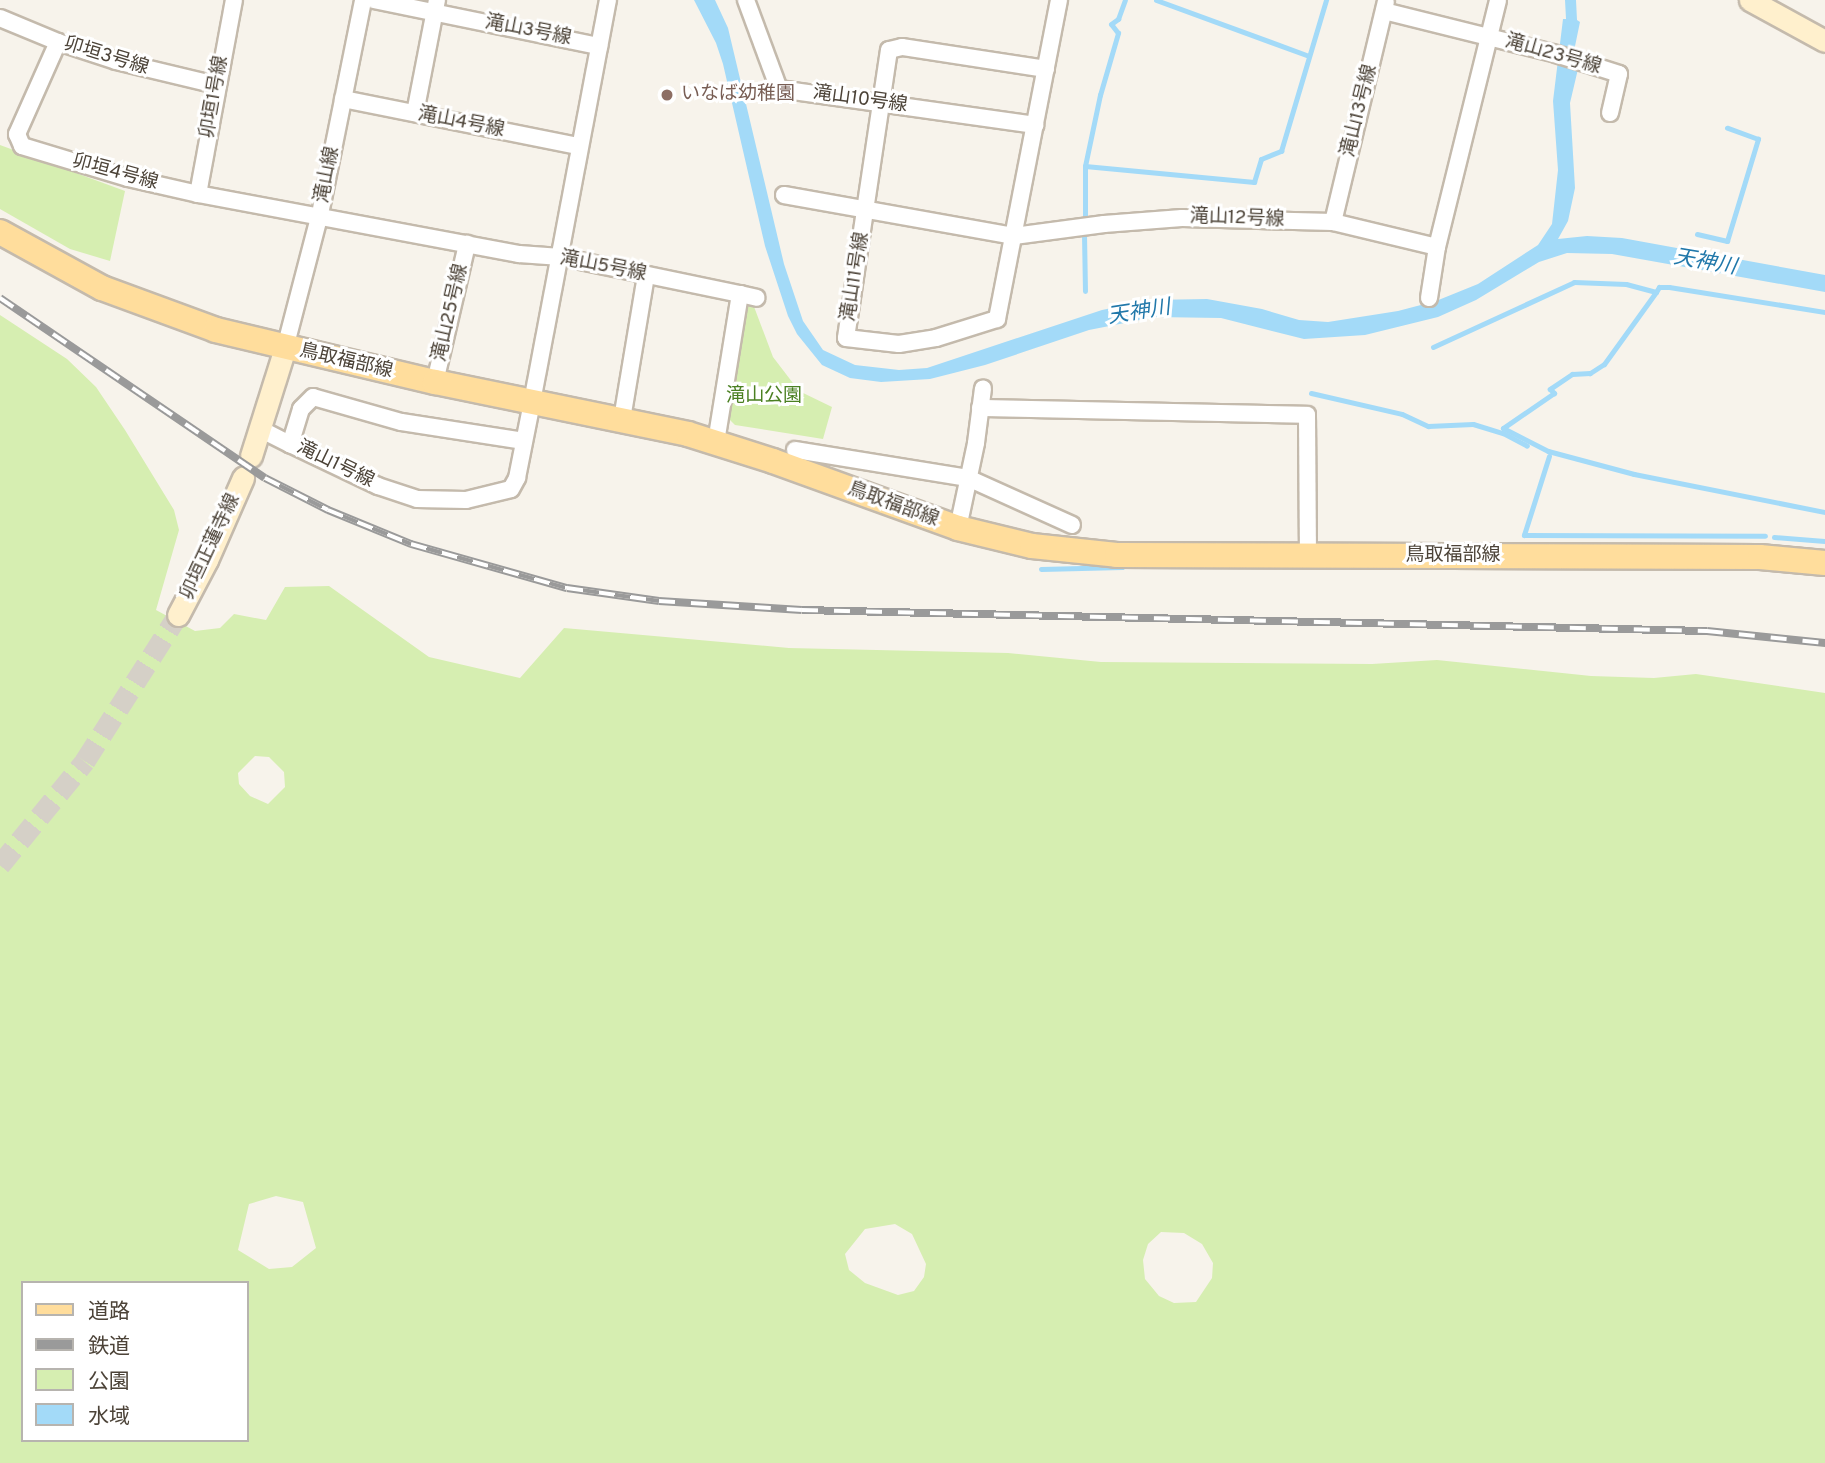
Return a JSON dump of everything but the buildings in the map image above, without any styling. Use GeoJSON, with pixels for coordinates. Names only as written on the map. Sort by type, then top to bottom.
{"type":"FeatureCollection","features":[{"type":"Feature","properties":{"kind":"main road"},"geometry":{"type":"LineString","coordinates":[[1750,0],[1825,41]]}},
{"type":"Feature","properties":{"kind":"main road","name":"鳥取福部線"},"geometry":{"type":"LineString","coordinates":[[0,232],[54,264],[127,299],[183,320],[285,348],[435,382],[622,419],[716,442],[958,528],[1013,542],[1089,554],[1760,557],[1825,563]]}},
{"type":"Feature","properties":{"kind":"main road"},"geometry":{"type":"LineString","coordinates":[[251,456],[285,348]]}},
{"type":"Feature","properties":{"kind":"main road","name":"卯垣正蓮寺線"},"geometry":{"type":"LineString","coordinates":[[178,615],[207,560],[243,478]]}},
{"type":"Feature","properties":{"kind":"street","name":"卯垣1号線"},"geometry":{"type":"LineString","coordinates":[[198,194],[216,85],[234,0]]}},
{"type":"Feature","properties":{"kind":"street","name":"滝山線"},"geometry":{"type":"LineString","coordinates":[[285,348],[320,214],[363,0]]}},
{"type":"Feature","properties":{"kind":"street","name":"滝山3号線"},"geometry":{"type":"LineString","coordinates":[[374,0],[436,6],[599,46]]}},
{"type":"Feature","properties":{"kind":"street","name":"滝山1号線"},"geometry":{"type":"LineString","coordinates":[[524,441],[401,422],[313,397],[302,409],[290,444],[395,493],[440,501],[478,498],[511,489],[517,478],[561,257],[579,146],[608,0]]}},
{"type":"Feature","properties":{"kind":"street","name":"滝山10号線"},"geometry":{"type":"LineString","coordinates":[[746,0],[779,89],[1035,125]]}},
{"type":"Feature","properties":{"kind":"street","name":"滝山11号線"},"geometry":{"type":"LineString","coordinates":[[1046,69],[902,47],[890,50],[845,342],[899,344],[936,338],[997,318],[1014,236],[1035,125],[1046,69],[1059,0]]}},
{"type":"Feature","properties":{"kind":"street"},"geometry":{"type":"LineString","coordinates":[[1429,298],[1437,247],[1497,0]]}},
{"type":"Feature","properties":{"kind":"street"},"geometry":{"type":"LineString","coordinates":[[1386,5],[1489,37]]}},
{"type":"Feature","properties":{"kind":"street","name":"滝山13号線"},"geometry":{"type":"LineString","coordinates":[[1333,222],[1386,5]]}},
{"type":"Feature","properties":{"kind":"street"},"geometry":{"type":"LineString","coordinates":[[415,114],[436,6]]}},
{"type":"Feature","properties":{"kind":"street","name":"卯垣3号線"},"geometry":{"type":"LineString","coordinates":[[0,18],[58,42],[116,61],[216,85]]}},
{"type":"Feature","properties":{"kind":"street","name":"滝山23号線"},"geometry":{"type":"LineString","coordinates":[[1489,37],[1581,61],[1619,74],[1611,113]]}},
{"type":"Feature","properties":{"kind":"street","name":"卯垣4号線"},"geometry":{"type":"LineString","coordinates":[[58,42],[17,135],[22,146],[128,178],[198,194],[320,214]]}},
{"type":"Feature","properties":{"kind":"street","name":"滝山4号線"},"geometry":{"type":"LineString","coordinates":[[343,99],[579,146]]}},
{"type":"Feature","properties":{"kind":"street","name":"滝山12号線"},"geometry":{"type":"LineString","coordinates":[[784,195],[867,212],[1014,236],[1182,218],[1333,222],[1437,247]]}},
{"type":"Feature","properties":{"kind":"street","name":"滝山5号線"},"geometry":{"type":"LineString","coordinates":[[320,214],[519,254],[561,257],[758,298]]}},
{"type":"Feature","properties":{"kind":"street","name":"滝山25号線"},"geometry":{"type":"LineString","coordinates":[[435,382],[467,244]]}},
{"type":"Feature","properties":{"kind":"street"},"geometry":{"type":"LineString","coordinates":[[622,419],[646,275]]}},
{"type":"Feature","properties":{"kind":"street"},"geometry":{"type":"LineString","coordinates":[[716,442],[740,295]]}},
{"type":"Feature","properties":{"kind":"street"},"geometry":{"type":"LineString","coordinates":[[958,528],[983,388]]}},
{"type":"Feature","properties":{"kind":"street"},"geometry":{"type":"LineString","coordinates":[[981,408],[1307,415],[1308,556]]}},
{"type":"Feature","properties":{"kind":"street"},"geometry":{"type":"LineString","coordinates":[[260,429],[290,444]]}},
{"type":"Feature","properties":{"kind":"street"},"geometry":{"type":"LineString","coordinates":[[795,450],[968,478],[1072,525]]}},
{"type":"Feature","properties":{"kind":"green space"},"geometry":{"type":"Polygon","coordinates":[[[0,145],[125,191],[110,261],[70,249],[0,209],[0,145]]]}},
{"type":"Feature","properties":{"kind":"green space","name":"滝山公園"},"geometry":{"type":"Polygon","coordinates":[[[746,301],[753,304],[773,357],[799,391],[832,407],[823,439],[735,425],[728,418],[746,301]]]}},
{"type":"Feature","properties":{"kind":"green space"},"geometry":{"type":"Polygon","coordinates":[[[0,315],[67,359],[96,387],[125,430],[174,510],[179,530],[156,610],[195,631],[220,628],[234,614],[266,620],[285,587],[329,586],[429,657],[520,678],[564,628],[789,648],[1008,653],[1101,662],[1372,664],[1437,660],[1591,676],[1654,678],[1696,674],[1825,693],[1825,1463],[0,1463],[0,315]],[[255,756],[238,773],[239,784],[250,796],[268,804],[285,787],[284,772],[269,757],[255,756]],[[276,1196],[249,1204],[238,1250],[269,1269],[292,1267],[316,1248],[303,1202],[276,1196]],[[895,1224],[865,1229],[845,1254],[849,1270],[865,1283],[898,1295],[914,1291],[924,1277],[926,1264],[912,1234],[895,1224]],[[1161,1232],[1148,1244],[1143,1260],[1145,1279],[1159,1296],[1174,1303],[1196,1302],[1212,1278],[1213,1263],[1202,1244],[1184,1233],[1161,1232]]]}},
{"type":"Feature","properties":{"kind":"water","name":"天神川"},"geometry":{"type":"Polygon","coordinates":[[[694,0],[715,0],[728,28],[784,264],[803,321],[823,350],[855,365],[899,370],[927,368],[1102,310],[1150,300],[1207,299],[1262,309],[1299,320],[1328,322],[1398,311],[1436,301],[1478,284],[1538,245],[1552,224],[1558,170],[1553,101],[1563,19],[1566,19],[1565,0],[1576,0],[1577,20],[1580,22],[1574,51],[1578,69],[1570,103],[1575,188],[1568,221],[1558,239],[1587,236],[1622,238],[1825,275],[1825,292],[1612,254],[1567,253],[1539,262],[1476,300],[1438,317],[1365,335],[1304,339],[1221,318],[1155,317],[1089,330],[985,365],[930,379],[881,382],[850,378],[822,365],[797,334],[788,316],[765,246],[723,64],[716,43],[694,0]]]}},
{"type":"Feature","properties":{"kind":"waterway"},"geometry":{"type":"LineString","coordinates":[[1085,217],[1085,166],[1100,95],[1118,33],[1111,24],[1118,19],[1125,0]]}},
{"type":"Feature","properties":{"kind":"waterway"},"geometry":{"type":"LineString","coordinates":[[1156,0],[1306,55]]}},
{"type":"Feature","properties":{"kind":"waterway"},"geometry":{"type":"LineString","coordinates":[[1085,166],[1254,182],[1261,159],[1281,151],[1326,0]]}},
{"type":"Feature","properties":{"kind":"waterway"},"geometry":{"type":"LineString","coordinates":[[1697,234],[1727,241],[1758,139],[1727,128]]}},
{"type":"Feature","properties":{"kind":"waterway"},"geometry":{"type":"LineString","coordinates":[[1084,234],[1085,291]]}},
{"type":"Feature","properties":{"kind":"waterway"},"geometry":{"type":"LineString","coordinates":[[1433,347],[1574,282],[1626,284],[1656,292],[1659,287],[1669,287],[1825,312]]}},
{"type":"Feature","properties":{"kind":"waterway"},"geometry":{"type":"LineString","coordinates":[[1656,292],[1604,364],[1590,373],[1572,374],[1550,389],[1554,393],[1503,428],[1548,451],[1634,474],[1825,512]]}},
{"type":"Feature","properties":{"kind":"waterway"},"geometry":{"type":"LineString","coordinates":[[1311,393],[1402,414],[1428,426],[1473,424],[1503,433],[1527,446]]}},
{"type":"Feature","properties":{"kind":"waterway"},"geometry":{"type":"LineString","coordinates":[[1549,456],[1524,535],[1765,536]]}},
{"type":"Feature","properties":{"kind":"waterway"},"geometry":{"type":"LineString","coordinates":[[1774,537],[1825,541]]}},
{"type":"Feature","properties":{"kind":"waterway"},"geometry":{"type":"LineString","coordinates":[[1041,569],[1122,567]]}},
{"type":"Feature","properties":{"kind":"tunnel"},"geometry":{"type":"LineString","coordinates":[[0,865],[85,761],[178,615]]}},
{"type":"Feature","properties":{"kind":"railway"},"geometry":{"type":"LineString","coordinates":[[0,298],[265,478],[328,510],[411,544],[567,588],[659,601],[802,610],[1707,631],[1825,643]]}},
{"type":"Feature","properties":{"kind":"place","name":"いなば幼稚園"},"geometry":{"type":"Point","coordinates":[667,95]}}]}
